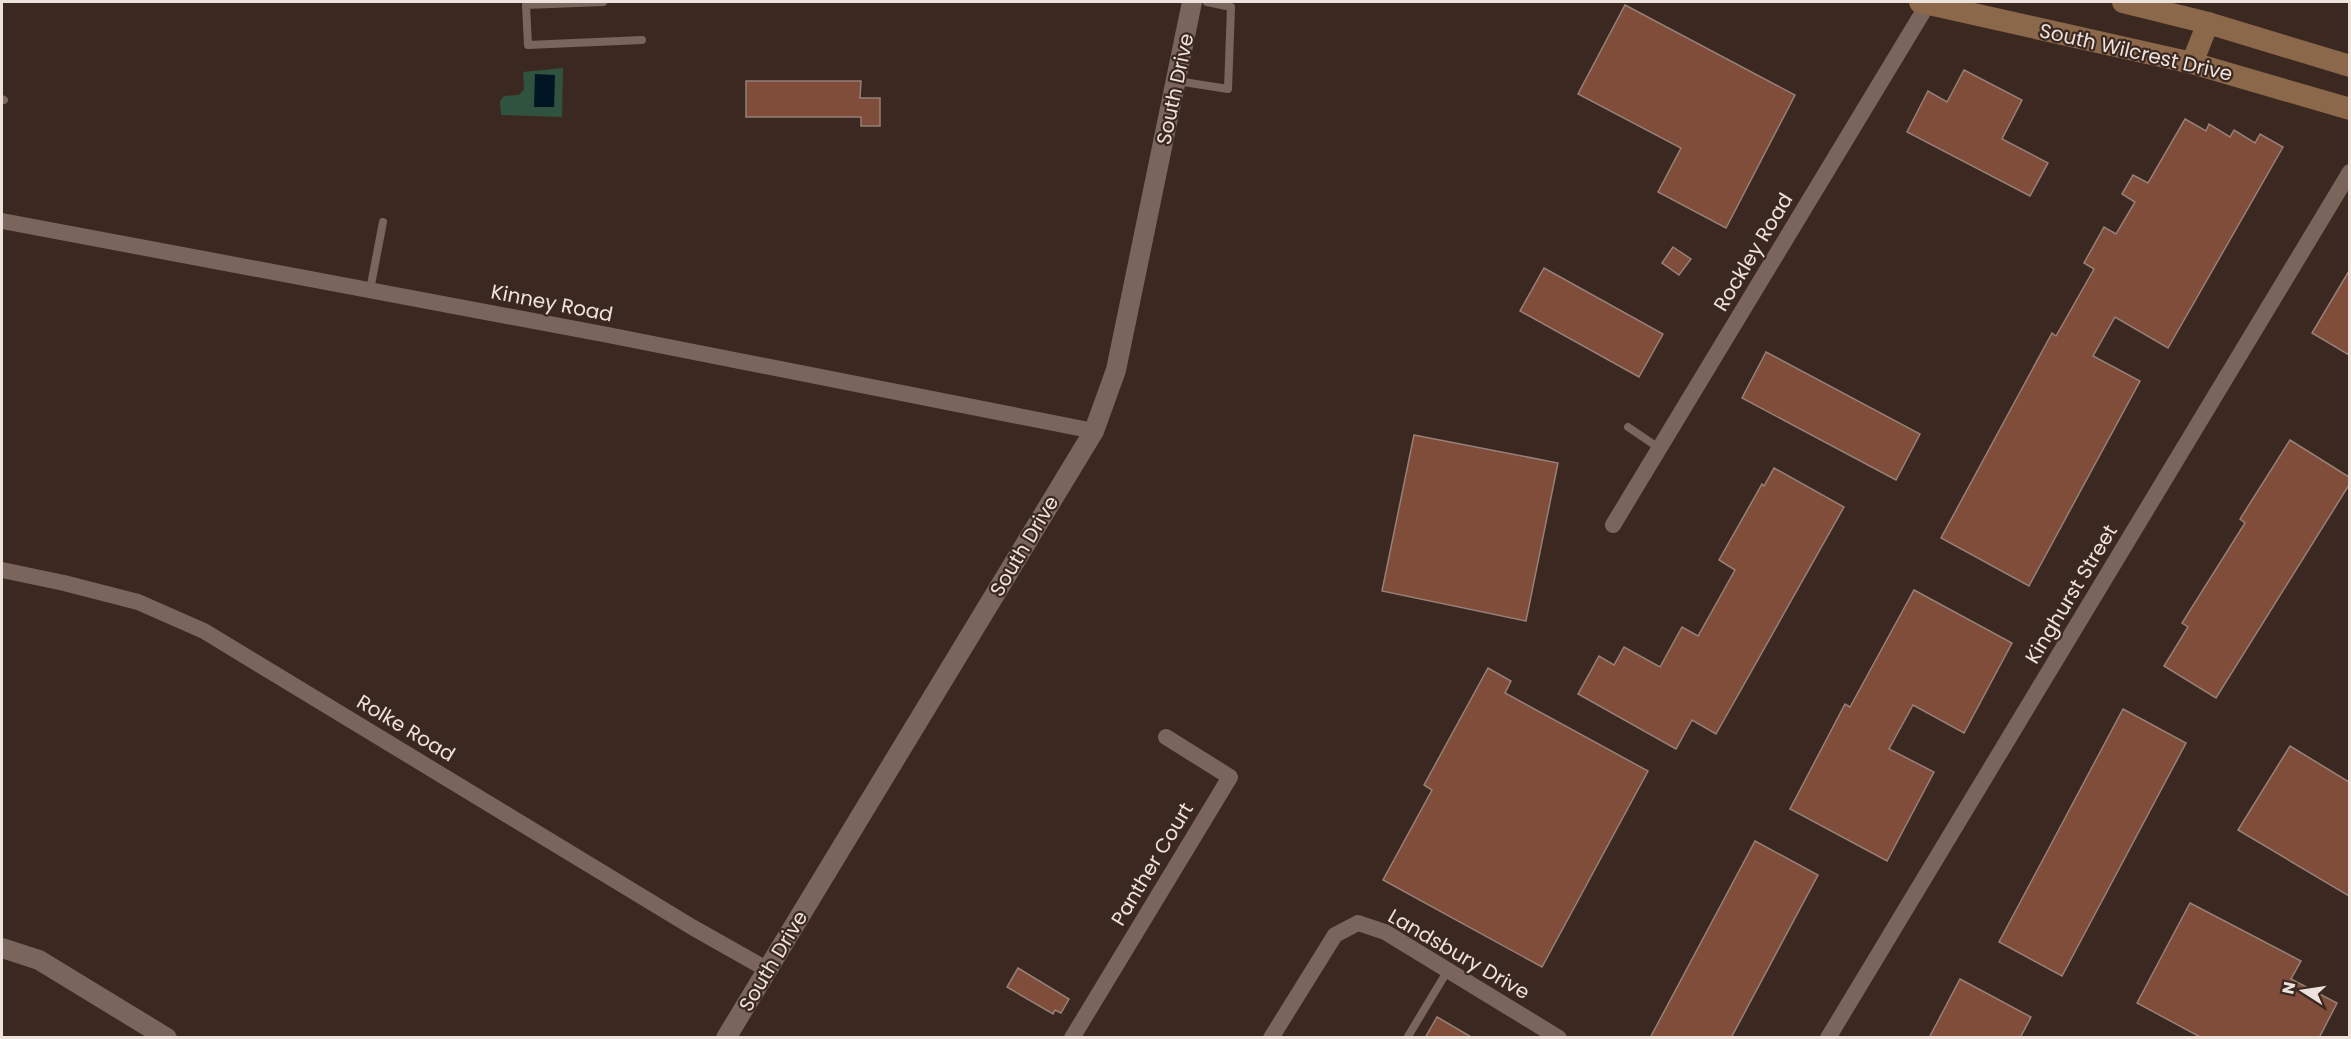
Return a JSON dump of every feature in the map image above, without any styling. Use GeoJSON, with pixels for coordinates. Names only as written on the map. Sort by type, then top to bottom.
{"type":"FeatureCollection","features":[{"type":"Feature","properties":{"kind":"main road","name":"South Wilcrest Drive"},"geometry":{"type":"LineString","coordinates":[[1926,2],[2192,63],[2349,109]]}},
{"type":"Feature","properties":{"kind":"main road"},"geometry":{"type":"LineString","coordinates":[[2123,2],[2208,23],[2349,66]]}},
{"type":"Feature","properties":{"kind":"main road"},"geometry":{"type":"LineString","coordinates":[[2192,63],[2208,23]]}},
{"type":"Feature","properties":{"kind":"main road"},"geometry":{"type":"LineString","coordinates":[[2236,76],[2266,76],[2349,94]]}},
{"type":"Feature","properties":{"kind":"street","name":"South Drive"},"geometry":{"type":"LineString","coordinates":[[726,1038],[1094,430],[1116,370],[1192,2]]}},
{"type":"Feature","properties":{"kind":"street","name":"Rockley Road"},"geometry":{"type":"LineString","coordinates":[[1613,525],[1926,2]]}},
{"type":"Feature","properties":{"kind":"street","name":"Kinghurst Street"},"geometry":{"type":"LineString","coordinates":[[1828,1038],[2349,172]]}},
{"type":"Feature","properties":{"kind":"street","name":"Kinney Road"},"geometry":{"type":"LineString","coordinates":[[2,221],[1094,430]]}},
{"type":"Feature","properties":{"kind":"street","name":"Rolke Road"},"geometry":{"type":"LineString","coordinates":[[2,570],[138,602],[204,631],[692,927],[768,970]]}},
{"type":"Feature","properties":{"kind":"street","name":"Panther Court"},"geometry":{"type":"LineString","coordinates":[[1075,1037],[1230,777],[1166,737]]}},
{"type":"Feature","properties":{"kind":"street","name":"Landsbury Drive"},"geometry":{"type":"LineString","coordinates":[[1271,1038],[1335,934],[1358,922],[1385,932],[1559,1038]]}},
{"type":"Feature","properties":{"kind":"street"},"geometry":{"type":"LineString","coordinates":[[2,948],[39,960],[167,1038]]}},
{"type":"Feature","properties":{"kind":"lane"},"geometry":{"type":"LineString","coordinates":[[603,2],[526,5],[528,45],[642,40]]}},
{"type":"Feature","properties":{"kind":"lane"},"geometry":{"type":"LineString","coordinates":[[1176,81],[1228,89],[1231,4],[1207,2]]}},
{"type":"Feature","properties":{"kind":"lane"},"geometry":{"type":"LineString","coordinates":[[370,290],[383,222]]}},
{"type":"Feature","properties":{"kind":"lane"},"geometry":{"type":"LineString","coordinates":[[1628,427],[1659,448]]}},
{"type":"Feature","properties":{"kind":"lane"},"geometry":{"type":"LineString","coordinates":[[1407,1038],[1448,970]]}},
{"type":"Feature","properties":{"kind":"green space"},"geometry":{"type":"Polygon","coordinates":[[[563,68],[562,117],[501,115],[500,101],[504,96],[519,95],[524,89],[523,72],[563,68]]]}},
{"type":"Feature","properties":{"kind":"water"},"geometry":{"type":"Polygon","coordinates":[[[535,74],[555,75],[554,107],[534,107],[535,74]]]}},
{"type":"Feature","properties":{"kind":"building"},"geometry":{"type":"Polygon","coordinates":[[[1625,5],[1795,95],[1726,228],[1658,192],[1681,148],[1578,94],[1625,5]]]}},
{"type":"Feature","properties":{"kind":"building"},"geometry":{"type":"Polygon","coordinates":[[[1964,70],[2022,100],[2002,139],[2048,163],[2030,196],[1907,132],[1928,91],[1947,102],[1964,70]]]}},
{"type":"Feature","properties":{"kind":"building"},"geometry":{"type":"Polygon","coordinates":[[[746,81],[861,81],[860,98],[880,98],[880,126],[861,126],[861,117],[746,117],[746,81]]]}},
{"type":"Feature","properties":{"kind":"building"},"geometry":{"type":"Polygon","coordinates":[[[2185,119],[2206,131],[2209,124],[2230,137],[2234,130],[2255,143],[2260,134],[2283,147],[2168,348],[2115,317],[2093,356],[2140,381],[2029,586],[1941,538],[2052,333],[2056,336],[2094,269],[2084,263],[2104,227],[2116,234],[2135,202],[2122,194],[2133,175],[2148,183],[2185,119]]]}},
{"type":"Feature","properties":{"kind":"building"},"geometry":{"type":"Polygon","coordinates":[[[1673,247],[1691,259],[1679,275],[1662,263],[1673,247]]]}},
{"type":"Feature","properties":{"kind":"building"},"geometry":{"type":"Polygon","coordinates":[[[1544,268],[1663,334],[1639,377],[1520,311],[1544,268]]]}},
{"type":"Feature","properties":{"kind":"building"},"geometry":{"type":"Polygon","coordinates":[[[2349,271],[2349,355],[2312,333],[2349,271]]]}},
{"type":"Feature","properties":{"kind":"building"},"geometry":{"type":"Polygon","coordinates":[[[1766,352],[1920,434],[1896,480],[1742,398],[1766,352]]]}},
{"type":"Feature","properties":{"kind":"building"},"geometry":{"type":"Polygon","coordinates":[[[1414,435],[1558,463],[1526,621],[1382,591],[1414,435]]]}},
{"type":"Feature","properties":{"kind":"building"},"geometry":{"type":"Polygon","coordinates":[[[2290,440],[2349,477],[2349,485],[2216,698],[2164,666],[2188,627],[2182,623],[2245,523],[2240,519],[2290,440]]]}},
{"type":"Feature","properties":{"kind":"building"},"geometry":{"type":"Polygon","coordinates":[[[1774,468],[1844,507],[1716,734],[1692,720],[1676,749],[1578,694],[1599,656],[1614,665],[1624,647],[1660,667],[1682,627],[1698,636],[1735,570],[1719,560],[1762,484],[1764,486],[1774,468]]]}},
{"type":"Feature","properties":{"kind":"building"},"geometry":{"type":"Polygon","coordinates":[[[1914,590],[2012,643],[1964,733],[1913,705],[1889,749],[1934,772],[1887,861],[1790,809],[1845,704],[1850,707],[1914,590]]]}},
{"type":"Feature","properties":{"kind":"building"},"geometry":{"type":"Polygon","coordinates":[[[1488,668],[1511,681],[1505,693],[1648,771],[1542,967],[1383,880],[1432,790],[1424,785],[1488,668]]]}},
{"type":"Feature","properties":{"kind":"building"},"geometry":{"type":"Polygon","coordinates":[[[2123,709],[2186,743],[2062,976],[1999,942],[2123,709]]]}},
{"type":"Feature","properties":{"kind":"building"},"geometry":{"type":"Polygon","coordinates":[[[2290,746],[2349,782],[2349,896],[2238,830],[2290,746]]]}},
{"type":"Feature","properties":{"kind":"building"},"geometry":{"type":"Polygon","coordinates":[[[1755,841],[1818,875],[1731,1038],[1650,1038],[1755,841]]]}},
{"type":"Feature","properties":{"kind":"building"},"geometry":{"type":"Polygon","coordinates":[[[2190,903],[2301,961],[2291,979],[2337,1003],[2319,1038],[2202,1038],[2137,1003],[2190,903]]]}},
{"type":"Feature","properties":{"kind":"building"},"geometry":{"type":"Polygon","coordinates":[[[1018,968],[1069,999],[1061,1013],[1055,1010],[1053,1014],[1007,987],[1018,968]]]}},
{"type":"Feature","properties":{"kind":"building"},"geometry":{"type":"Polygon","coordinates":[[[1960,979],[2031,1017],[2020,1038],[1929,1038],[1960,979]]]}},
{"type":"Feature","properties":{"kind":"building"},"geometry":{"type":"Polygon","coordinates":[[[1437,1017],[1473,1038],[1425,1038],[1437,1017]]]}}]}
